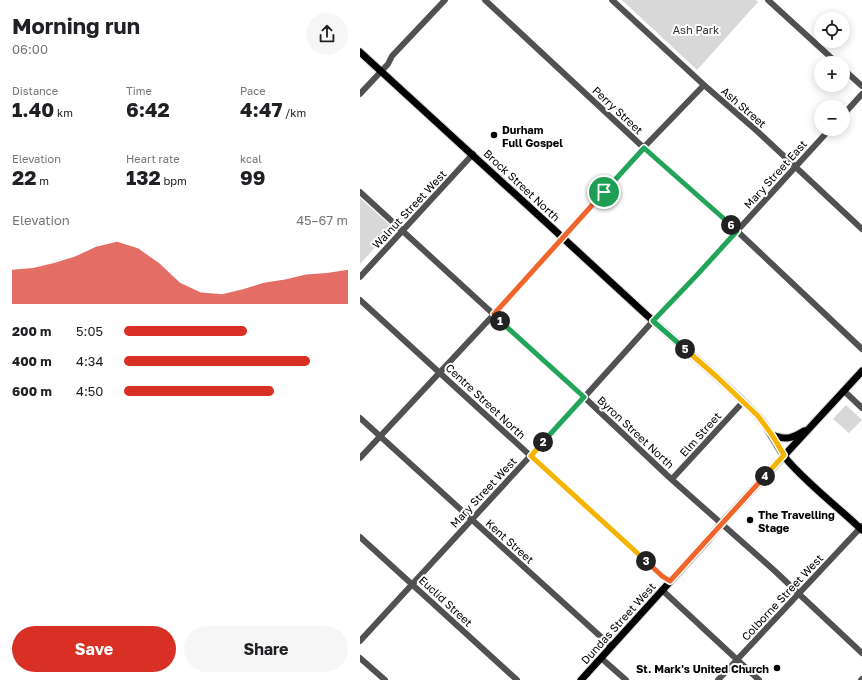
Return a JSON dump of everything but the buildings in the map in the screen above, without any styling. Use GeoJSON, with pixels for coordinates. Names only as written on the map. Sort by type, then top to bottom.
{"type":"FeatureCollection","features":[{"type":"Feature","properties":{"kind":"main road","name":"Brock Street North"},"geometry":{"type":"LineString","coordinates":[[360,52],[473,154],[653,321],[717,377],[758,416],[790,462],[824,496],[861,528]]}},
{"type":"Feature","properties":{"kind":"main road","name":"Dundas Street West"},"geometry":{"type":"LineString","coordinates":[[581,680],[722,523],[862,371]]}},
{"type":"Feature","properties":{"kind":"main road"},"geometry":{"type":"LineString","coordinates":[[772,435],[787,438],[796,436],[810,428]]}},
{"type":"Feature","properties":{"kind":"street"},"geometry":{"type":"LineString","coordinates":[[360,94],[388,64],[392,56],[445,0]]}},
{"type":"Feature","properties":{"kind":"street","name":"Perry Street"},"geometry":{"type":"LineString","coordinates":[[485,0],[644,148],[737,231],[862,349]]}},
{"type":"Feature","properties":{"kind":"street","name":"Ash Street"},"geometry":{"type":"LineString","coordinates":[[612,0],[704,85],[757,131],[862,229]]}},
{"type":"Feature","properties":{"kind":"street"},"geometry":{"type":"LineString","coordinates":[[768,0],[830,56]]}},
{"type":"Feature","properties":{"kind":"street"},"geometry":{"type":"LineString","coordinates":[[850,75],[862,86]]}},
{"type":"Feature","properties":{"kind":"street"},"geometry":{"type":"LineString","coordinates":[[360,458],[564,238],[644,148],[704,85]]}},
{"type":"Feature","properties":{"kind":"street"},"geometry":{"type":"LineString","coordinates":[[850,107],[862,94]]}},
{"type":"Feature","properties":{"kind":"street","name":"Mary Street East"},"geometry":{"type":"LineString","coordinates":[[653,321],[824,136]]}},
{"type":"Feature","properties":{"kind":"street","name":"Walnut Street West"},"geometry":{"type":"LineString","coordinates":[[360,277],[473,154]]}},
{"type":"Feature","properties":{"kind":"street","name":"Byron Street North"},"geometry":{"type":"LineString","coordinates":[[360,192],[672,479],[776,572],[862,653]]}},
{"type":"Feature","properties":{"kind":"street","name":"Centre Street North"},"geometry":{"type":"LineString","coordinates":[[360,300],[662,576],[670,581]]}},
{"type":"Feature","properties":{"kind":"street","name":"Mary Street West"},"geometry":{"type":"LineString","coordinates":[[360,641],[653,321]]}},
{"type":"Feature","properties":{"kind":"street"},"geometry":{"type":"LineString","coordinates":[[844,391],[862,408]]}},
{"type":"Feature","properties":{"kind":"street","name":"Elm Street"},"geometry":{"type":"LineString","coordinates":[[672,479],[743,402]]}},
{"type":"Feature","properties":{"kind":"street","name":"Kent Street"},"geometry":{"type":"LineString","coordinates":[[360,418],[611,646]]}},
{"type":"Feature","properties":{"kind":"street","name":"Colborne Street West"},"geometry":{"type":"LineString","coordinates":[[718,680],[861,528]]}},
{"type":"Feature","properties":{"kind":"street","name":"Euclid Street"},"geometry":{"type":"LineString","coordinates":[[360,536],[517,680]]}},
{"type":"Feature","properties":{"kind":"street"},"geometry":{"type":"LineString","coordinates":[[662,590],[758,680]]}},
{"type":"Feature","properties":{"kind":"street"},"geometry":{"type":"LineString","coordinates":[[360,658],[385,680]]}},
{"type":"Feature","properties":{"kind":"street"},"geometry":{"type":"LineString","coordinates":[[601,658],[626,680]]}},
{"type":"Feature","properties":{"kind":"green space","name":"Ash Park"},"geometry":{"type":"Polygon","coordinates":[[[622,0],[756,0],[758,2],[697,70],[622,0]]]}},
{"type":"Feature","properties":{"kind":"green space"},"geometry":{"type":"Polygon","coordinates":[[[360,198],[389,224],[392,229],[360,264],[360,198]]]}},
{"type":"Feature","properties":{"kind":"green space"},"geometry":{"type":"Polygon","coordinates":[[[846,405],[862,420],[849,433],[833,419],[846,405]]]}},
{"type":"Feature","properties":{"kind":"place","name":"Durham Full Gospel"},"geometry":{"type":"Point","coordinates":[494,135]}},
{"type":"Feature","properties":{"kind":"place","name":"The Travelling Stage"},"geometry":{"type":"Point","coordinates":[750,520]}},
{"type":"Feature","properties":{"kind":"place","name":"St. Mark's United Church"},"geometry":{"type":"Point","coordinates":[777,668]}},
{"type":"Feature","properties":{"kind":"route"},"geometry":{"type":"LineString","coordinates":[[644,148],[737,231],[653,321],[717,377],[758,416],[784,455],[670,581],[662,576],[531,456],[584,397],[494,314],[604,192],[644,148]]}}]}
